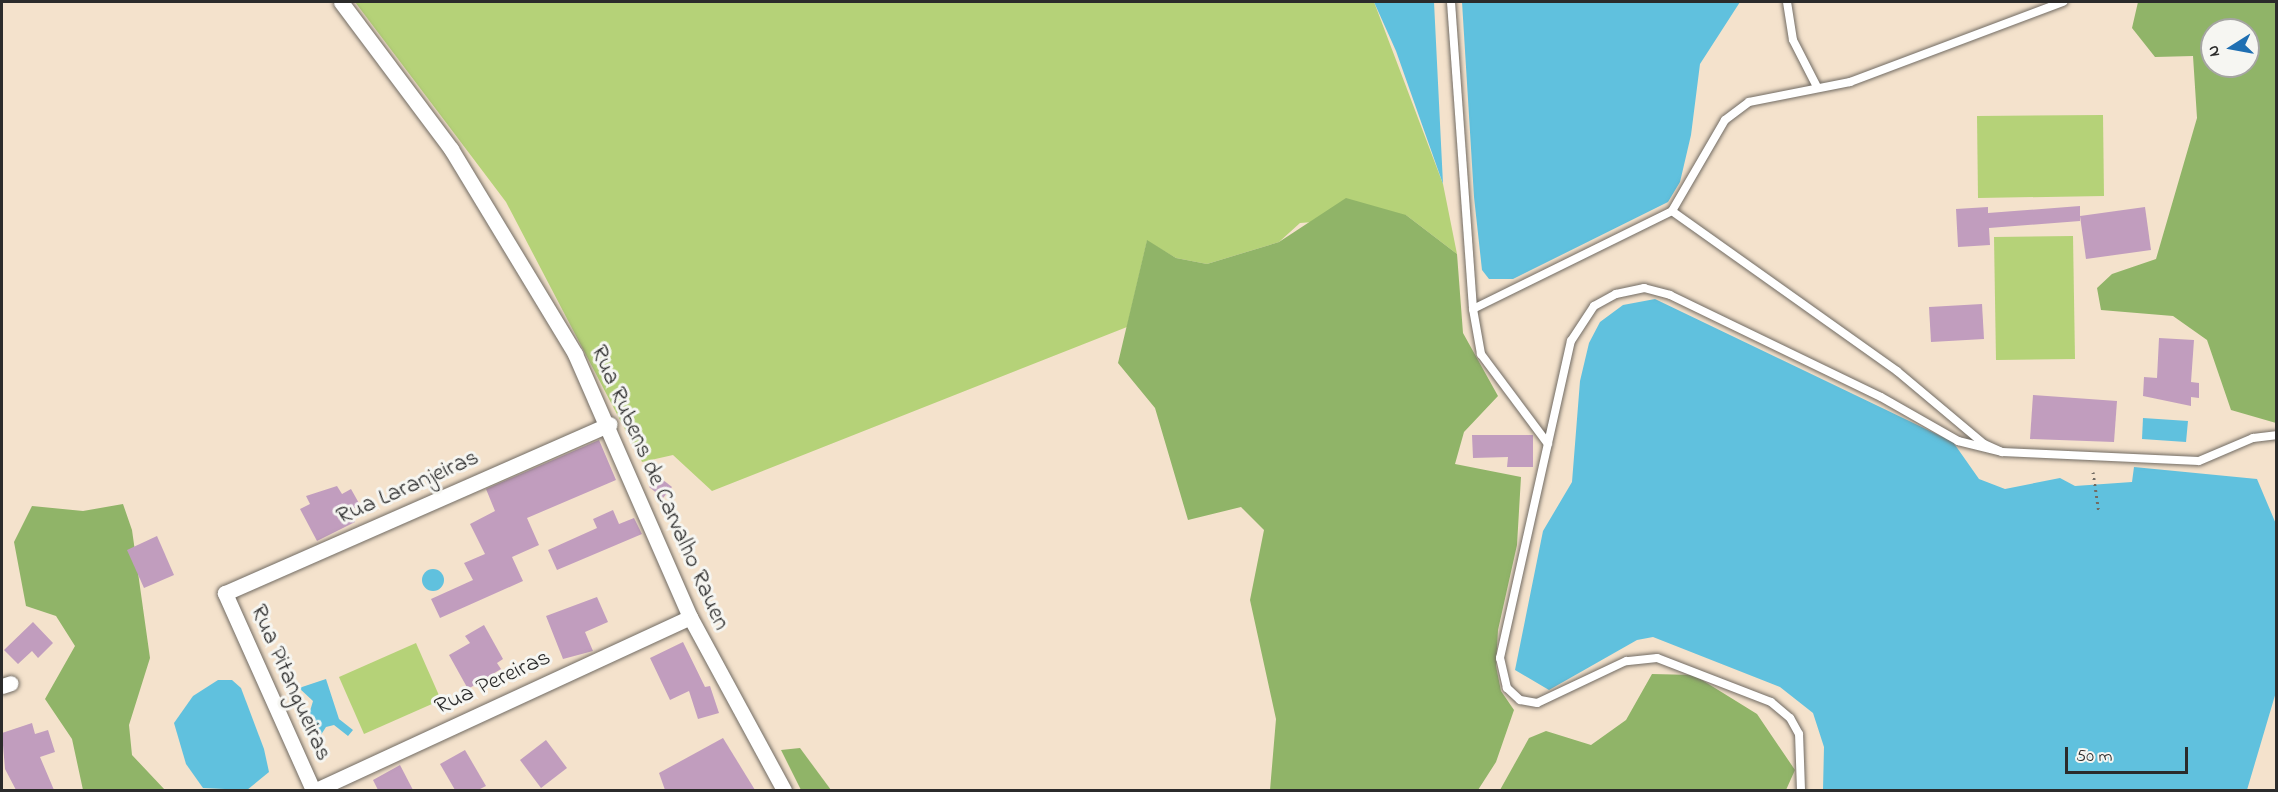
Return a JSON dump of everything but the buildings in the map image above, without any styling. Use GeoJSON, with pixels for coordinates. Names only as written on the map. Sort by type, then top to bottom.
{"type":"FeatureCollection","features":[{"type":"Feature","properties":{"kind":"street","name":"Rua Rubens de Carvalho Rauen"},"geometry":{"type":"LineString","coordinates":[[341,2],[513,243],[610,424],[690,617],[784,790]]}},
{"type":"Feature","properties":{"kind":"street","name":"Rua Laranjeiras"},"geometry":{"type":"LineString","coordinates":[[225,593],[610,424]]}},
{"type":"Feature","properties":{"kind":"street","name":"Rua Pitangueiras"},"geometry":{"type":"LineString","coordinates":[[225,593],[314,790]]}},
{"type":"Feature","properties":{"kind":"street","name":"Rua Pereiras"},"geometry":{"type":"LineString","coordinates":[[314,790],[690,617]]}},
{"type":"Feature","properties":{"kind":"lane"},"geometry":{"type":"LineString","coordinates":[[1451,2],[1473,309],[1481,354],[1548,444]]}},
{"type":"Feature","properties":{"kind":"lane"},"geometry":{"type":"LineString","coordinates":[[1787,2],[1793,40],[1817,87]]}},
{"type":"Feature","properties":{"kind":"lane"},"geometry":{"type":"LineString","coordinates":[[1473,309],[1672,212],[1725,120],[1749,102],[1817,87],[1905,63],[2063,2]]}},
{"type":"Feature","properties":{"kind":"lane"},"geometry":{"type":"LineString","coordinates":[[1672,212],[1897,371],[1976,438],[2002,452]]}},
{"type":"Feature","properties":{"kind":"lane"},"geometry":{"type":"LineString","coordinates":[[1801,790],[1799,734],[1790,718],[1771,702],[1657,658],[1626,661],[1537,703],[1520,700],[1508,688],[1500,658],[1570,341],[1594,306],[1644,288],[1670,295],[1839,376],[1958,441],[2002,452],[2199,461],[2253,438],[2277,435]]}},
{"type":"Feature","properties":{"kind":"path"},"geometry":{"type":"LineString","coordinates":[[2093,472],[2099,513]]}},
{"type":"Feature","properties":{"kind":"green space"},"geometry":{"type":"Polygon","coordinates":[[[355,2],[1374,2],[1443,184],[1457,254],[1406,215],[1300,223],[1279,242],[1207,264],[1176,258],[1147,241],[1127,327],[712,491],[673,455],[642,462],[506,202],[355,2]]]}},
{"type":"Feature","properties":{"kind":"green space"},"geometry":{"type":"Polygon","coordinates":[[[2138,2],[2276,2],[2276,423],[2231,410],[2207,340],[2173,316],[2101,310],[2097,288],[2112,274],[2156,259],[2197,118],[2193,56],[2155,57],[2132,28],[2138,2]]]}},
{"type":"Feature","properties":{"kind":"green space"},"geometry":{"type":"Polygon","coordinates":[[[2103,115],[2104,196],[1978,198],[1977,116],[2103,115]]]}},
{"type":"Feature","properties":{"kind":"green space"},"geometry":{"type":"Polygon","coordinates":[[[1346,198],[1406,215],[1457,254],[1463,333],[1498,396],[1464,432],[1455,464],[1521,477],[1517,545],[1498,630],[1496,666],[1501,691],[1514,710],[1496,762],[1478,790],[1270,790],[1276,719],[1250,600],[1264,530],[1241,507],[1188,520],[1155,408],[1118,363],[1147,240],[1176,258],[1207,264],[1279,242],[1346,198]]]}},
{"type":"Feature","properties":{"kind":"green space"},"geometry":{"type":"Polygon","coordinates":[[[2073,236],[2075,359],[1996,360],[1994,237],[2073,236]]]}},
{"type":"Feature","properties":{"kind":"green space"},"geometry":{"type":"Polygon","coordinates":[[[123,504],[132,530],[150,658],[129,725],[132,755],[165,790],[83,790],[72,739],[45,699],[75,646],[56,616],[26,606],[14,542],[32,506],[83,511],[123,504]]]}},
{"type":"Feature","properties":{"kind":"green space"},"geometry":{"type":"Polygon","coordinates":[[[416,643],[441,700],[364,734],[339,677],[416,643]]]}},
{"type":"Feature","properties":{"kind":"green space"},"geometry":{"type":"Polygon","coordinates":[[[1652,674],[1694,675],[1757,714],[1795,770],[1786,790],[1500,790],[1529,738],[1546,731],[1591,745],[1626,720],[1652,674]]]}},
{"type":"Feature","properties":{"kind":"green space"},"geometry":{"type":"Polygon","coordinates":[[[800,748],[831,790],[801,790],[781,750],[800,748]]]}},
{"type":"Feature","properties":{"kind":"water"},"geometry":{"type":"Polygon","coordinates":[[[1374,2],[1434,2],[1443,184],[1396,51],[1374,2]]]}},
{"type":"Feature","properties":{"kind":"water"},"geometry":{"type":"Polygon","coordinates":[[[1462,2],[1740,2],[1700,64],[1691,135],[1680,182],[1668,202],[1513,279],[1489,279],[1482,270],[1474,197],[1462,2]]]}},
{"type":"Feature","properties":{"kind":"water"},"geometry":{"type":"Polygon","coordinates":[[[1655,299],[1953,442],[1979,479],[2005,489],[2060,478],[2075,486],[2132,482],[2134,467],[2257,479],[2276,524],[2276,692],[2247,790],[1823,790],[1824,747],[1813,713],[1780,687],[1653,637],[1637,640],[1549,690],[1515,670],[1543,531],[1572,482],[1580,381],[1589,343],[1600,322],[1623,305],[1655,299]]]}},
{"type":"Feature","properties":{"kind":"water"},"geometry":{"type":"Polygon","coordinates":[[[2143,418],[2188,421],[2186,442],[2142,439],[2143,418]]]}},
{"type":"Feature","properties":{"kind":"water"},"geometry":{"type":"Polygon","coordinates":[[[433,569],[441,572],[444,580],[441,588],[433,591],[425,588],[422,580],[425,572],[433,569]]]}},
{"type":"Feature","properties":{"kind":"water"},"geometry":{"type":"Polygon","coordinates":[[[326,679],[339,719],[353,730],[348,736],[334,725],[326,727],[317,741],[305,728],[313,701],[299,688],[326,679]]]}},
{"type":"Feature","properties":{"kind":"water"},"geometry":{"type":"Polygon","coordinates":[[[218,680],[232,680],[241,688],[264,749],[269,772],[247,790],[203,788],[186,764],[174,723],[193,696],[218,680]]]}}]}
